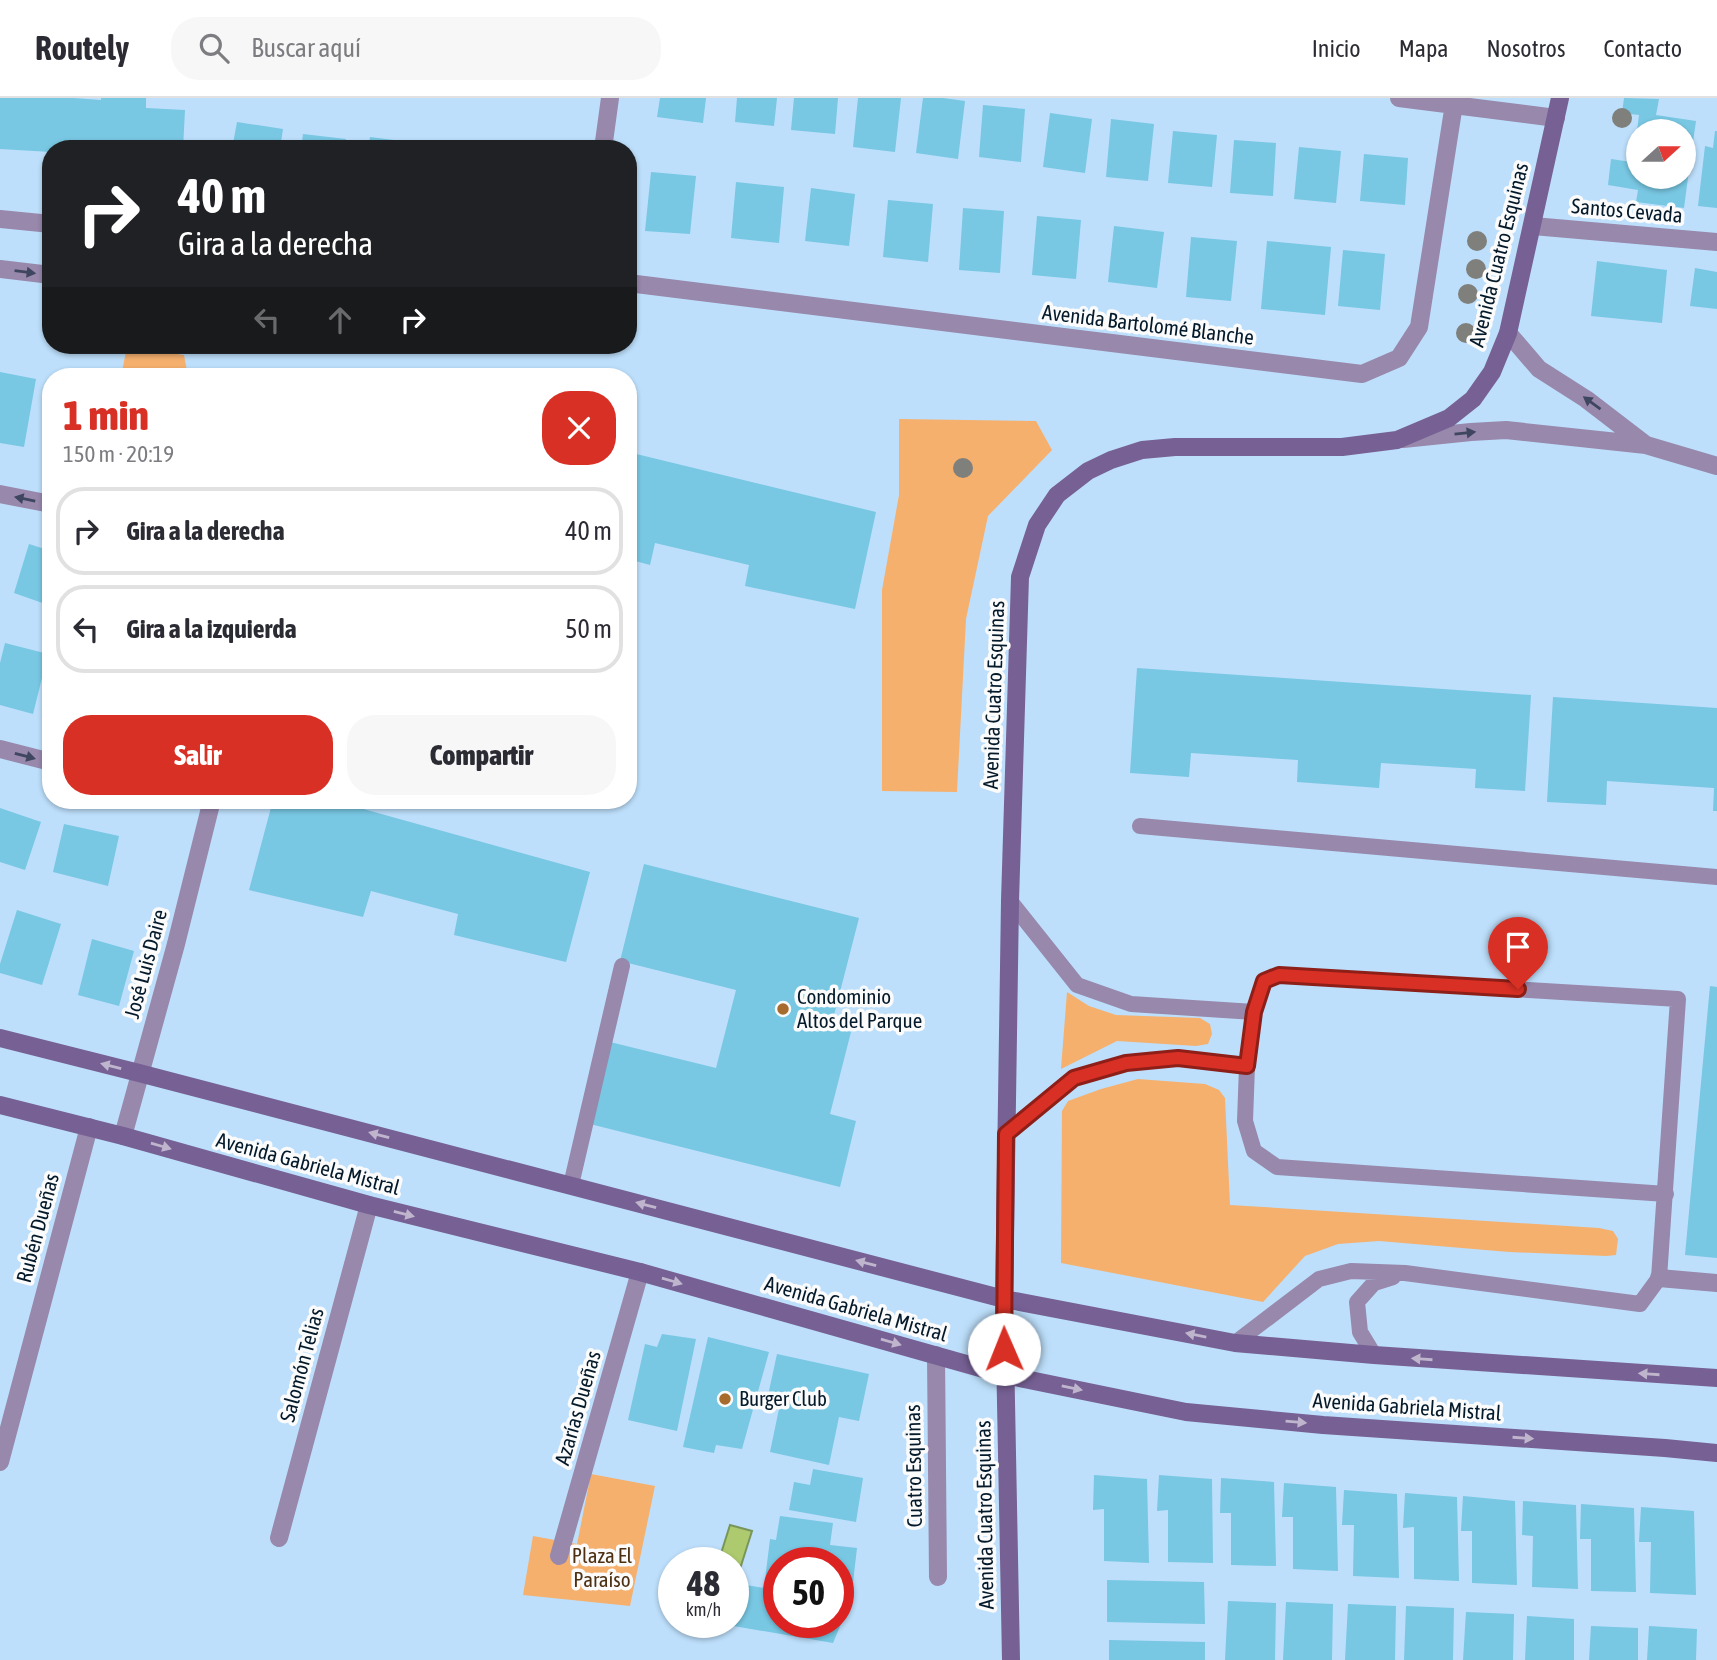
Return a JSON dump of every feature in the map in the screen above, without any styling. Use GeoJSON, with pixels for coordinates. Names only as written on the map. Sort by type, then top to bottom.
{"type":"FeatureCollection","features":[{"type":"Feature","properties":{"kind":"main road","name":"Avenida Cuatro Esquinas"},"geometry":{"type":"LineString","coordinates":[[1011,1660],[1003,1299],[1010,901],[1020,577],[1037,525],[1057,495],[1088,471],[1142,450],[1174,447],[1342,447],[1397,440],[1449,418],[1473,399],[1492,372],[1508,333],[1560,98]]}},
{"type":"Feature","properties":{"kind":"main road"},"geometry":{"type":"LineString","coordinates":[[0,1038],[1003,1299],[1235,1343],[1717,1378]]}},
{"type":"Feature","properties":{"kind":"main road","name":"Avenida Gabriela Mistral"},"geometry":{"type":"LineString","coordinates":[[0,1105],[123,1136],[369,1205],[640,1272],[1005,1375],[1186,1412],[1336,1426],[1717,1453]]}},
{"type":"Feature","properties":{"kind":"street"},"geometry":{"type":"LineString","coordinates":[[604,140],[610,98]]}},
{"type":"Feature","properties":{"kind":"street"},"geometry":{"type":"LineString","coordinates":[[1399,98],[1556,118]]}},
{"type":"Feature","properties":{"kind":"street","name":"Avenida Bartolomé Blanche"},"geometry":{"type":"LineString","coordinates":[[637,283],[1363,374],[1399,358],[1419,327],[1454,104]]}},
{"type":"Feature","properties":{"kind":"street"},"geometry":{"type":"LineString","coordinates":[[0,219],[42,223]]}},
{"type":"Feature","properties":{"kind":"street","name":"Santos Cevada"},"geometry":{"type":"LineString","coordinates":[[1532,226],[1717,242]]}},
{"type":"Feature","properties":{"kind":"street"},"geometry":{"type":"LineString","coordinates":[[0,269],[42,274]]}},
{"type":"Feature","properties":{"kind":"street"},"geometry":{"type":"LineString","coordinates":[[1508,333],[1539,369],[1586,399],[1646,444]]}},
{"type":"Feature","properties":{"kind":"street"},"geometry":{"type":"LineString","coordinates":[[1397,440],[1506,430],[1646,444],[1717,466]]}},
{"type":"Feature","properties":{"kind":"street"},"geometry":{"type":"LineString","coordinates":[[0,494],[42,502]]}},
{"type":"Feature","properties":{"kind":"street"},"geometry":{"type":"LineString","coordinates":[[0,749],[42,760]]}},
{"type":"Feature","properties":{"kind":"street","name":"José Luis Daire"},"geometry":{"type":"LineString","coordinates":[[123,1136],[176,944],[203,809]]}},
{"type":"Feature","properties":{"kind":"street","name":"Rubén Dueñas"},"geometry":{"type":"LineString","coordinates":[[0,1462],[89,1127]]}},
{"type":"Feature","properties":{"kind":"street","name":"Salomón Telias"},"geometry":{"type":"LineString","coordinates":[[279,1538],[369,1205]]}},
{"type":"Feature","properties":{"kind":"street","name":"Azarías Dueñas"},"geometry":{"type":"LineString","coordinates":[[559,1556],[640,1272]]}},
{"type":"Feature","properties":{"kind":"street"},"geometry":{"type":"LineString","coordinates":[[1659,1278],[1717,1283]]}},
{"type":"Feature","properties":{"kind":"street","name":"Cuatro Esquinas"},"geometry":{"type":"LineString","coordinates":[[936,1355],[938,1577]]}},
{"type":"Feature","properties":{"kind":"lane"},"geometry":{"type":"LineString","coordinates":[[1140,826],[1717,877]]}},
{"type":"Feature","properties":{"kind":"lane"},"geometry":{"type":"LineString","coordinates":[[1010,901],[1077,985],[1131,1004],[1254,1012]]}},
{"type":"Feature","properties":{"kind":"lane"},"geometry":{"type":"LineString","coordinates":[[571,1185],[622,966]]}},
{"type":"Feature","properties":{"kind":"lane"},"geometry":{"type":"LineString","coordinates":[[1235,1343],[1319,1279],[1351,1271],[1405,1273],[1640,1304],[1659,1278],[1666,1194],[1678,999],[1279,975],[1264,981],[1254,1012],[1247,1066],[1245,1121],[1254,1152],[1277,1167],[1666,1194]]}},
{"type":"Feature","properties":{"kind":"lane"},"geometry":{"type":"LineString","coordinates":[[1006,1134],[1074,1078],[1126,1063],[1178,1058],[1247,1066]]}},
{"type":"Feature","properties":{"kind":"lane"},"geometry":{"type":"LineString","coordinates":[[1374,1355],[1360,1332],[1357,1302],[1374,1283],[1405,1273]]}},
{"type":"Feature","properties":{"kind":"green space"},"geometry":{"type":"Polygon","coordinates":[[[126,354],[177,354],[184,355],[186,368],[123,368],[126,354]]]}},
{"type":"Feature","properties":{"kind":"green space"},"geometry":{"type":"Polygon","coordinates":[[[899,419],[1036,421],[1052,450],[988,516],[966,619],[957,792],[882,791],[882,590],[899,495],[899,419]]]}},
{"type":"Feature","properties":{"kind":"green space"},"geometry":{"type":"Polygon","coordinates":[[[1067,992],[1089,1006],[1116,1015],[1200,1018],[1210,1024],[1212,1034],[1208,1044],[1196,1046],[1117,1041],[1061,1069],[1067,992]]]}},
{"type":"Feature","properties":{"kind":"green space"},"geometry":{"type":"Polygon","coordinates":[[[1138,1079],[1205,1084],[1219,1090],[1225,1098],[1230,1205],[1599,1228],[1613,1231],[1618,1239],[1616,1255],[1509,1252],[1379,1241],[1338,1244],[1305,1256],[1263,1302],[1061,1263],[1062,1111],[1068,1101],[1138,1079]]]}},
{"type":"Feature","properties":{"kind":"green space","name":"Plaza El Paraíso"},"geometry":{"type":"Polygon","coordinates":[[[591,1474],[655,1486],[630,1606],[523,1595],[533,1536],[577,1544],[591,1474]]]}},
{"type":"Feature","properties":{"kind":"shaded area"},"geometry":{"type":"Polygon","coordinates":[[[730,1525],[752,1531],[747,1547],[723,1547],[730,1525]]]}},
{"type":"Feature","properties":{"kind":"building"},"geometry":{"type":"Polygon","coordinates":[[[0,98],[146,98],[146,108],[185,110],[183,140],[42,140],[42,151],[0,149],[0,98]]]}},
{"type":"Feature","properties":{"kind":"building"},"geometry":{"type":"Polygon","coordinates":[[[660,98],[706,98],[703,123],[657,117],[660,98]]]}},
{"type":"Feature","properties":{"kind":"building"},"geometry":{"type":"Polygon","coordinates":[[[737,98],[777,98],[774,126],[735,122],[737,98]]]}},
{"type":"Feature","properties":{"kind":"building"},"geometry":{"type":"Polygon","coordinates":[[[794,98],[838,98],[835,134],[791,130],[794,98]]]}},
{"type":"Feature","properties":{"kind":"building"},"geometry":{"type":"Polygon","coordinates":[[[858,98],[901,98],[895,152],[853,147],[858,98]]]}},
{"type":"Feature","properties":{"kind":"building"},"geometry":{"type":"Polygon","coordinates":[[[923,98],[965,101],[958,159],[916,153],[923,98]]]}},
{"type":"Feature","properties":{"kind":"building"},"geometry":{"type":"Polygon","coordinates":[[[1624,98],[1659,99],[1656,115],[1683,119],[1638,119],[1639,115],[1622,113],[1624,98]]]}},
{"type":"Feature","properties":{"kind":"building"},"geometry":{"type":"Polygon","coordinates":[[[983,105],[1025,109],[1021,162],[979,157],[983,105]]]}},
{"type":"Feature","properties":{"kind":"building"},"geometry":{"type":"Polygon","coordinates":[[[1050,113],[1092,119],[1085,173],[1043,167],[1050,113]]]}},
{"type":"Feature","properties":{"kind":"building"},"geometry":{"type":"Polygon","coordinates":[[[1111,119],[1154,124],[1148,181],[1106,177],[1111,119]]]}},
{"type":"Feature","properties":{"kind":"building"},"geometry":{"type":"Polygon","coordinates":[[[237,122],[283,129],[281,140],[234,140],[237,122]]]}},
{"type":"Feature","properties":{"kind":"building"},"geometry":{"type":"Polygon","coordinates":[[[1173,131],[1217,135],[1212,187],[1168,183],[1173,131]]]}},
{"type":"Feature","properties":{"kind":"building"},"geometry":{"type":"Polygon","coordinates":[[[1715,131],[1717,208],[1698,206],[1705,146],[1713,148],[1715,131]]]}},
{"type":"Feature","properties":{"kind":"building"},"geometry":{"type":"Polygon","coordinates":[[[303,134],[346,139],[346,140],[302,140],[303,134]]]}},
{"type":"Feature","properties":{"kind":"building"},"geometry":{"type":"Polygon","coordinates":[[[370,137],[394,140],[370,140],[370,137]]]}},
{"type":"Feature","properties":{"kind":"building"},"geometry":{"type":"Polygon","coordinates":[[[1234,140],[1276,143],[1273,196],[1230,193],[1234,140]]]}},
{"type":"Feature","properties":{"kind":"building"},"geometry":{"type":"Polygon","coordinates":[[[1299,147],[1341,151],[1336,203],[1294,199],[1299,147]]]}},
{"type":"Feature","properties":{"kind":"building"},"geometry":{"type":"Polygon","coordinates":[[[1364,154],[1408,158],[1405,205],[1360,201],[1364,154]]]}},
{"type":"Feature","properties":{"kind":"building"},"geometry":{"type":"Polygon","coordinates":[[[1611,159],[1626,161],[1626,188],[1608,185],[1611,159]]]}},
{"type":"Feature","properties":{"kind":"building"},"geometry":{"type":"Polygon","coordinates":[[[651,172],[696,176],[690,234],[645,231],[651,172]]]}},
{"type":"Feature","properties":{"kind":"building"},"geometry":{"type":"Polygon","coordinates":[[[736,182],[784,187],[779,243],[731,238],[736,182]]]}},
{"type":"Feature","properties":{"kind":"building"},"geometry":{"type":"Polygon","coordinates":[[[811,188],[855,194],[849,246],[805,241],[811,188]]]}},
{"type":"Feature","properties":{"kind":"building"},"geometry":{"type":"Polygon","coordinates":[[[1632,189],[1686,189],[1684,208],[1636,202],[1638,190],[1632,189]]]}},
{"type":"Feature","properties":{"kind":"building"},"geometry":{"type":"Polygon","coordinates":[[[888,200],[933,204],[928,262],[883,257],[888,200]]]}},
{"type":"Feature","properties":{"kind":"building"},"geometry":{"type":"Polygon","coordinates":[[[963,208],[1004,211],[1000,273],[959,270],[963,208]]]}},
{"type":"Feature","properties":{"kind":"building"},"geometry":{"type":"Polygon","coordinates":[[[1037,216],[1081,220],[1076,279],[1032,275],[1037,216]]]}},
{"type":"Feature","properties":{"kind":"building"},"geometry":{"type":"Polygon","coordinates":[[[1114,226],[1164,232],[1157,288],[1108,282],[1114,226]]]}},
{"type":"Feature","properties":{"kind":"building"},"geometry":{"type":"Polygon","coordinates":[[[1191,237],[1237,241],[1231,301],[1186,297],[1191,237]]]}},
{"type":"Feature","properties":{"kind":"building"},"geometry":{"type":"Polygon","coordinates":[[[1267,241],[1331,247],[1325,315],[1261,309],[1267,241]]]}},
{"type":"Feature","properties":{"kind":"building"},"geometry":{"type":"Polygon","coordinates":[[[1343,250],[1385,254],[1380,310],[1338,306],[1343,250]]]}},
{"type":"Feature","properties":{"kind":"building"},"geometry":{"type":"Polygon","coordinates":[[[1597,261],[1667,270],[1662,323],[1591,316],[1597,261]]]}},
{"type":"Feature","properties":{"kind":"building"},"geometry":{"type":"Polygon","coordinates":[[[1695,268],[1717,272],[1717,309],[1690,306],[1695,268]]]}},
{"type":"Feature","properties":{"kind":"building"},"geometry":{"type":"Polygon","coordinates":[[[0,372],[36,379],[24,447],[0,443],[0,372]]]}},
{"type":"Feature","properties":{"kind":"building"},"geometry":{"type":"Polygon","coordinates":[[[637,454],[876,512],[855,609],[745,586],[749,565],[655,543],[650,565],[637,561],[637,454]]]}},
{"type":"Feature","properties":{"kind":"building"},"geometry":{"type":"Polygon","coordinates":[[[29,544],[42,548],[42,603],[14,593],[29,544]]]}},
{"type":"Feature","properties":{"kind":"building"},"geometry":{"type":"Polygon","coordinates":[[[5,643],[42,652],[42,678],[33,714],[0,705],[0,663],[5,643]]]}},
{"type":"Feature","properties":{"kind":"building"},"geometry":{"type":"Polygon","coordinates":[[[1137,668],[1531,695],[1525,791],[1475,788],[1476,769],[1381,763],[1379,788],[1297,782],[1298,760],[1191,753],[1189,777],[1130,773],[1137,668]]]}},
{"type":"Feature","properties":{"kind":"building"},"geometry":{"type":"Polygon","coordinates":[[[1553,697],[1717,708],[1717,811],[1713,811],[1714,788],[1607,781],[1606,805],[1547,802],[1553,697]]]}},
{"type":"Feature","properties":{"kind":"building"},"geometry":{"type":"Polygon","coordinates":[[[0,808],[41,822],[25,870],[0,862],[0,808]]]}},
{"type":"Feature","properties":{"kind":"building"},"geometry":{"type":"Polygon","coordinates":[[[271,809],[363,809],[590,872],[566,962],[454,935],[458,914],[371,891],[363,917],[249,890],[271,809]]]}},
{"type":"Feature","properties":{"kind":"building"},"geometry":{"type":"Polygon","coordinates":[[[64,824],[119,836],[108,886],[53,872],[64,824]]]}},
{"type":"Feature","properties":{"kind":"building","name":"Condominio Altos del Parque"},"geometry":{"type":"Polygon","coordinates":[[[644,864],[859,918],[831,1027],[851,1032],[830,1114],[856,1121],[840,1187],[590,1124],[610,1042],[716,1068],[736,990],[620,961],[644,864]]]}},
{"type":"Feature","properties":{"kind":"building"},"geometry":{"type":"Polygon","coordinates":[[[17,910],[61,924],[42,985],[0,973],[0,964],[17,910]]]}},
{"type":"Feature","properties":{"kind":"building"},"geometry":{"type":"Polygon","coordinates":[[[92,939],[134,951],[119,1006],[78,995],[92,939]]]}},
{"type":"Feature","properties":{"kind":"building"},"geometry":{"type":"Polygon","coordinates":[[[1710,986],[1717,987],[1717,1258],[1685,1255],[1710,986]]]}},
{"type":"Feature","properties":{"kind":"building"},"geometry":{"type":"Polygon","coordinates":[[[662,1334],[696,1339],[677,1431],[628,1420],[645,1344],[657,1347],[662,1334]]]}},
{"type":"Feature","properties":{"kind":"building","name":"Burger Club"},"geometry":{"type":"Polygon","coordinates":[[[708,1337],[769,1352],[742,1449],[716,1445],[714,1453],[683,1447],[708,1337]]]}},
{"type":"Feature","properties":{"kind":"building"},"geometry":{"type":"Polygon","coordinates":[[[777,1354],[869,1374],[859,1421],[839,1417],[829,1465],[770,1452],[780,1404],[767,1400],[777,1354]]]}},
{"type":"Feature","properties":{"kind":"building"},"geometry":{"type":"Polygon","coordinates":[[[813,1469],[863,1478],[856,1522],[789,1510],[794,1482],[810,1485],[813,1469]]]}},
{"type":"Feature","properties":{"kind":"building"},"geometry":{"type":"Polygon","coordinates":[[[1094,1475],[1147,1479],[1149,1563],[1104,1561],[1104,1509],[1093,1510],[1094,1475]]]}},
{"type":"Feature","properties":{"kind":"building"},"geometry":{"type":"Polygon","coordinates":[[[1159,1475],[1212,1479],[1213,1563],[1168,1562],[1168,1510],[1157,1511],[1159,1475]]]}},
{"type":"Feature","properties":{"kind":"building"},"geometry":{"type":"Polygon","coordinates":[[[1221,1478],[1274,1482],[1276,1566],[1231,1565],[1231,1513],[1220,1513],[1221,1478]]]}},
{"type":"Feature","properties":{"kind":"building"},"geometry":{"type":"Polygon","coordinates":[[[1284,1483],[1336,1487],[1338,1571],[1293,1569],[1293,1517],[1282,1517],[1284,1483]]]}},
{"type":"Feature","properties":{"kind":"building"},"geometry":{"type":"Polygon","coordinates":[[[1344,1490],[1397,1494],[1399,1578],[1353,1576],[1354,1525],[1342,1525],[1344,1490]]]}},
{"type":"Feature","properties":{"kind":"building"},"geometry":{"type":"Polygon","coordinates":[[[1405,1493],[1457,1497],[1459,1581],[1414,1579],[1414,1527],[1403,1528],[1405,1493]]]}},
{"type":"Feature","properties":{"kind":"building"},"geometry":{"type":"Polygon","coordinates":[[[1463,1496],[1515,1501],[1517,1585],[1472,1583],[1472,1531],[1461,1531],[1463,1496]]]}},
{"type":"Feature","properties":{"kind":"building"},"geometry":{"type":"Polygon","coordinates":[[[1523,1501],[1576,1505],[1578,1589],[1532,1587],[1533,1536],[1522,1535],[1523,1501]]]}},
{"type":"Feature","properties":{"kind":"building"},"geometry":{"type":"Polygon","coordinates":[[[1581,1504],[1634,1508],[1636,1592],[1591,1591],[1591,1539],[1580,1539],[1581,1504]]]}},
{"type":"Feature","properties":{"kind":"building"},"geometry":{"type":"Polygon","coordinates":[[[1641,1507],[1694,1511],[1696,1595],[1650,1593],[1651,1542],[1639,1542],[1641,1507]]]}},
{"type":"Feature","properties":{"kind":"building"},"geometry":{"type":"Polygon","coordinates":[[[780,1516],[833,1523],[830,1545],[848,1547],[769,1547],[770,1539],[776,1540],[780,1516]]]}},
{"type":"Feature","properties":{"kind":"building"},"geometry":{"type":"Polygon","coordinates":[[[854,1548],[857,1548],[854,1574],[854,1548]]]}},
{"type":"Feature","properties":{"kind":"building"},"geometry":{"type":"Polygon","coordinates":[[[1107,1580],[1204,1582],[1205,1624],[1107,1622],[1107,1580]]]}},
{"type":"Feature","properties":{"kind":"building"},"geometry":{"type":"Polygon","coordinates":[[[749,1586],[763,1588],[763,1631],[749,1629],[749,1586]]]}},
{"type":"Feature","properties":{"kind":"building"},"geometry":{"type":"Polygon","coordinates":[[[1228,1601],[1276,1603],[1275,1660],[1225,1660],[1228,1601]]]}},
{"type":"Feature","properties":{"kind":"building"},"geometry":{"type":"Polygon","coordinates":[[[1286,1602],[1333,1604],[1332,1660],[1283,1660],[1286,1602]]]}},
{"type":"Feature","properties":{"kind":"building"},"geometry":{"type":"Polygon","coordinates":[[[1348,1604],[1396,1606],[1395,1660],[1345,1660],[1348,1604]]]}},
{"type":"Feature","properties":{"kind":"building"},"geometry":{"type":"Polygon","coordinates":[[[1406,1606],[1454,1608],[1453,1660],[1404,1660],[1406,1606]]]}},
{"type":"Feature","properties":{"kind":"building"},"geometry":{"type":"Polygon","coordinates":[[[1466,1612],[1514,1614],[1513,1660],[1463,1660],[1466,1612]]]}},
{"type":"Feature","properties":{"kind":"building"},"geometry":{"type":"Polygon","coordinates":[[[1527,1616],[1574,1619],[1574,1660],[1525,1660],[1527,1616]]]}},
{"type":"Feature","properties":{"kind":"building"},"geometry":{"type":"Polygon","coordinates":[[[1591,1626],[1638,1628],[1638,1660],[1589,1660],[1591,1626]]]}},
{"type":"Feature","properties":{"kind":"building"},"geometry":{"type":"Polygon","coordinates":[[[1649,1626],[1697,1629],[1696,1660],[1647,1660],[1649,1626]]]}},
{"type":"Feature","properties":{"kind":"building"},"geometry":{"type":"Polygon","coordinates":[[[804,1638],[835,1638],[833,1643],[804,1638]]]}},
{"type":"Feature","properties":{"kind":"building"},"geometry":{"type":"Polygon","coordinates":[[[1109,1640],[1205,1642],[1205,1660],[1109,1660],[1109,1640]]]}},
{"type":"Feature","properties":{"kind":"place","name":"Condominio Altos del Parque"},"geometry":{"type":"Point","coordinates":[783,1009]}},
{"type":"Feature","properties":{"kind":"place","name":"Burger Club"},"geometry":{"type":"Point","coordinates":[725,1399]}},
{"type":"Feature","properties":{"kind":"route"},"geometry":{"type":"LineString","coordinates":[[1004,1349],[1006,1134],[1074,1078],[1126,1063],[1178,1058],[1247,1066],[1254,1012],[1264,981],[1279,975],[1518,989]]}}]}
